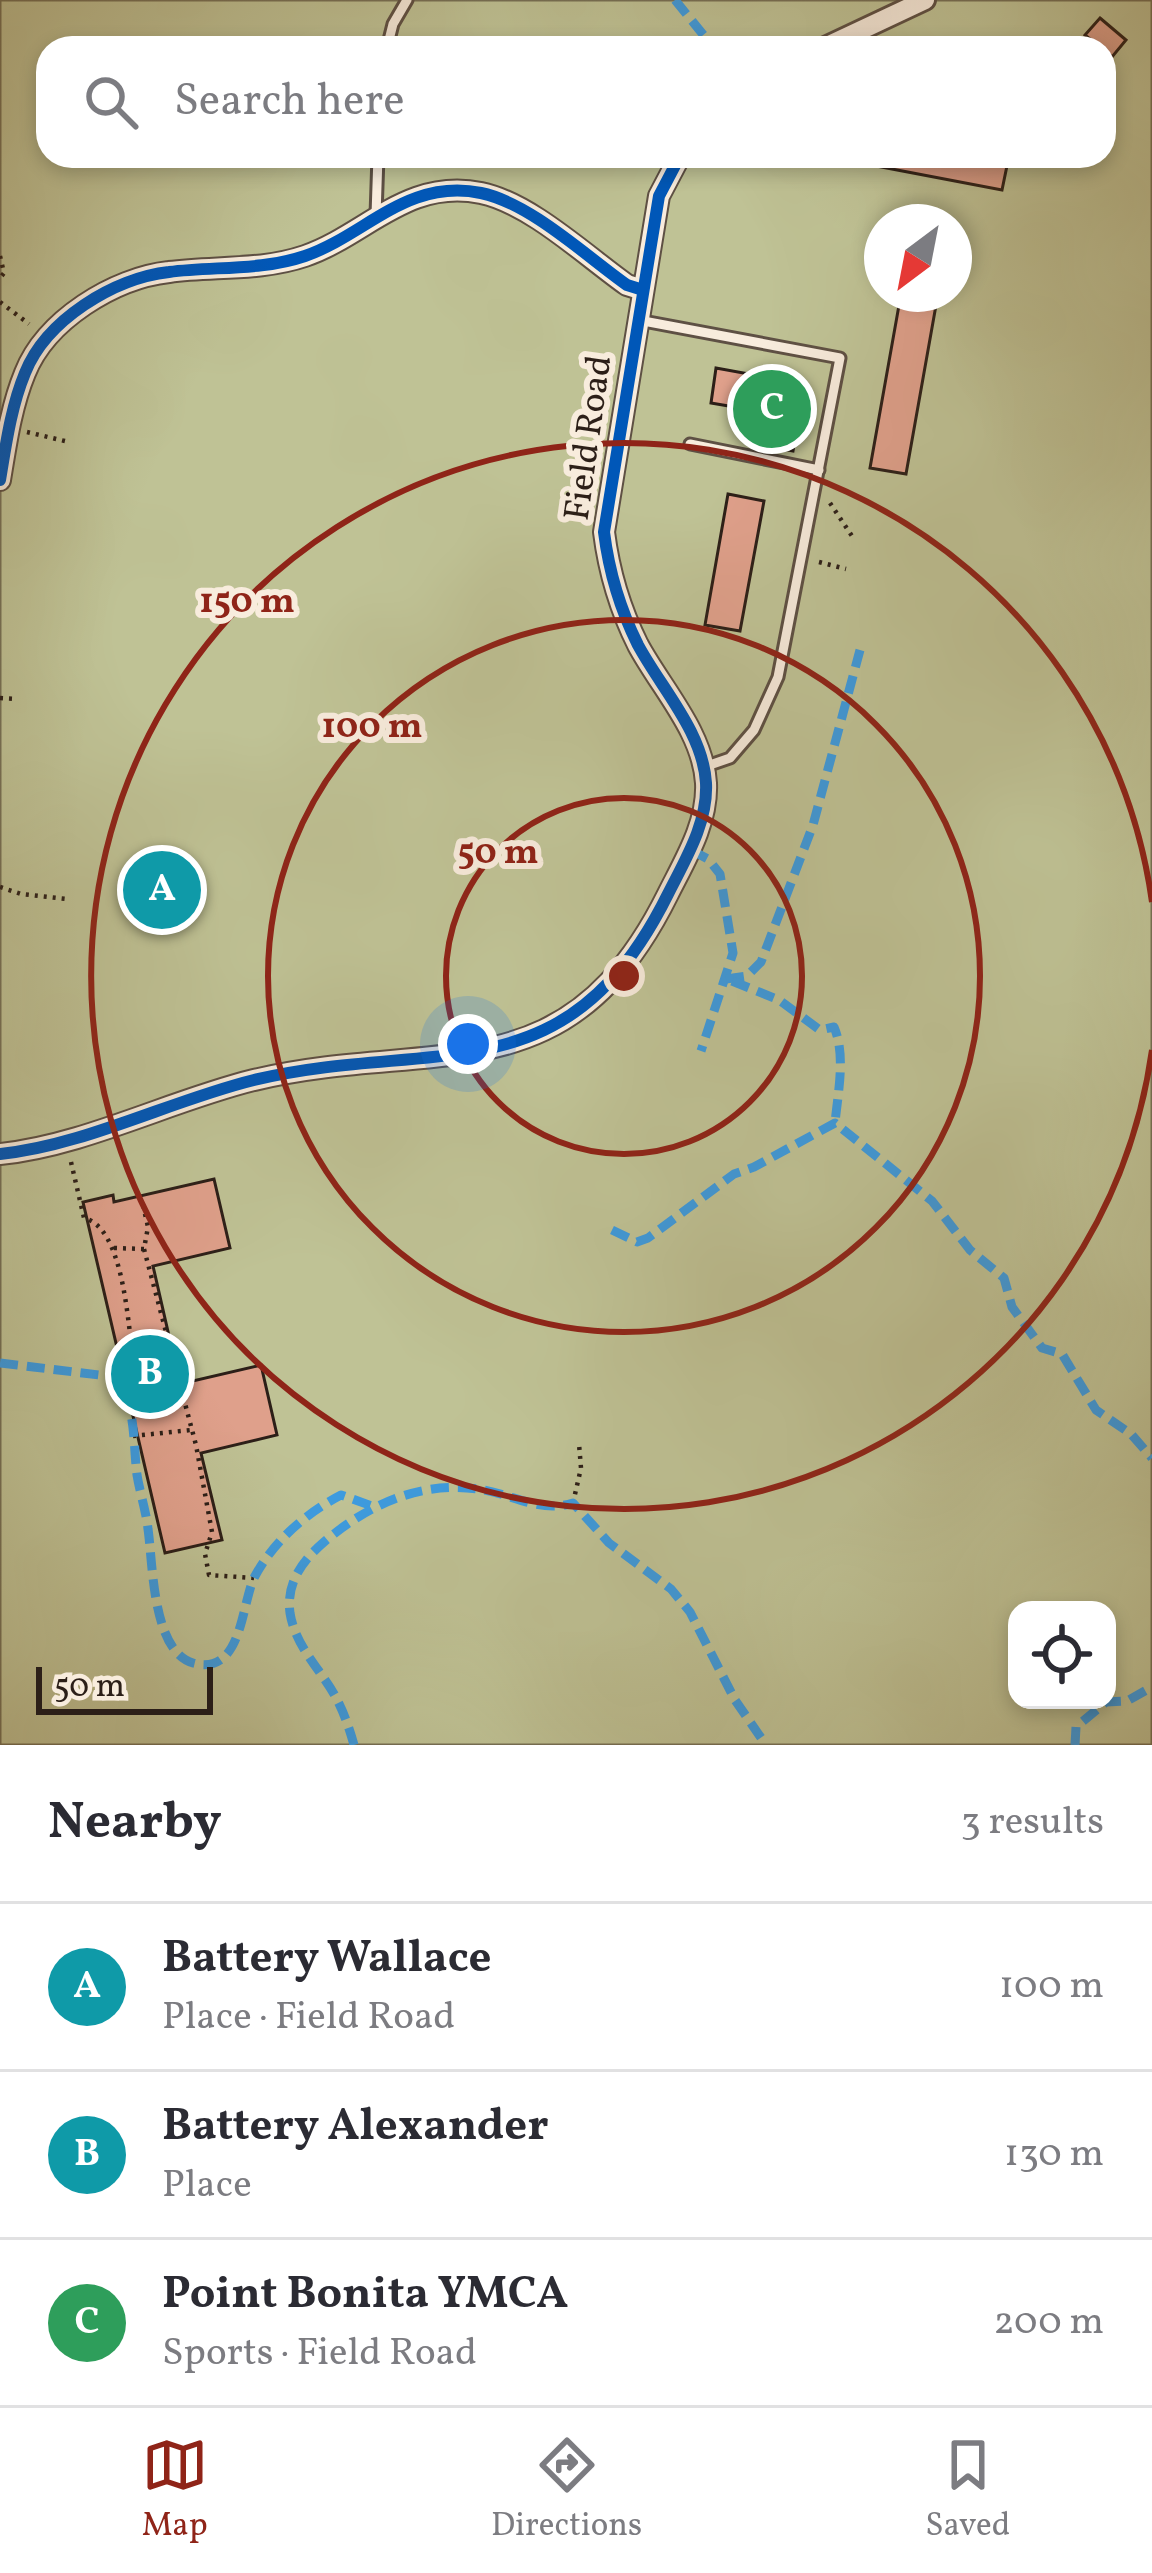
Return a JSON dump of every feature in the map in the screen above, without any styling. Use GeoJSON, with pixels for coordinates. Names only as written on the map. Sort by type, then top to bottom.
{"type":"FeatureCollection","features":[{"type":"Feature","properties":{"kind":"street"},"geometry":{"type":"LineString","coordinates":[[848,36],[925,0]]}},
{"type":"Feature","properties":{"kind":"street","name":"Field Road"},"geometry":{"type":"LineString","coordinates":[[0,1154],[47,1145],[270,1077],[500,1048],[560,1021],[619,972],[663,906],[701,821],[705,798],[704,767],[620,606],[608,561],[606,505],[659,196],[674,168]]}},
{"type":"Feature","properties":{"kind":"street"},"geometry":{"type":"LineString","coordinates":[[0,480],[27,367],[49,337],[91,301],[135,279],[165,272],[267,266],[340,241],[376,215],[437,193],[483,193],[525,212],[627,285],[643,290]]}},
{"type":"Feature","properties":{"kind":"lane"},"geometry":{"type":"LineString","coordinates":[[390,36],[406,0]]}},
{"type":"Feature","properties":{"kind":"lane"},"geometry":{"type":"LineString","coordinates":[[376,215],[378,168]]}},
{"type":"Feature","properties":{"kind":"lane"},"geometry":{"type":"LineString","coordinates":[[638,320],[840,358],[778,677],[754,730],[730,758],[704,767]]}},
{"type":"Feature","properties":{"kind":"lane"},"geometry":{"type":"LineString","coordinates":[[690,444],[819,470]]}},
{"type":"Feature","properties":{"kind":"path"},"geometry":{"type":"LineString","coordinates":[[0,256],[4,273],[0,278]]}},
{"type":"Feature","properties":{"kind":"path"},"geometry":{"type":"LineString","coordinates":[[0,302],[49,337]]}},
{"type":"Feature","properties":{"kind":"path"},"geometry":{"type":"LineString","coordinates":[[9,428],[69,442]]}},
{"type":"Feature","properties":{"kind":"path"},"geometry":{"type":"LineString","coordinates":[[841,520],[854,539]]}},
{"type":"Feature","properties":{"kind":"path"},"geometry":{"type":"LineString","coordinates":[[826,564],[846,569]]}},
{"type":"Feature","properties":{"kind":"path"},"geometry":{"type":"LineString","coordinates":[[0,698],[17,699]]}},
{"type":"Feature","properties":{"kind":"path"},"geometry":{"type":"LineString","coordinates":[[0,886],[21,894],[68,899]]}},
{"type":"Feature","properties":{"kind":"path"},"geometry":{"type":"LineString","coordinates":[[76,1180],[84,1219],[99,1224],[114,1248],[134,1366],[119,1383]]}},
{"type":"Feature","properties":{"kind":"path"},"geometry":{"type":"LineString","coordinates":[[143,1204],[148,1227],[144,1249],[212,1532],[205,1554],[209,1575],[254,1578]]}},
{"type":"Feature","properties":{"kind":"path"},"geometry":{"type":"LineString","coordinates":[[114,1248],[144,1249]]}},
{"type":"Feature","properties":{"kind":"path"},"geometry":{"type":"LineString","coordinates":[[134,1436],[191,1430]]}},
{"type":"Feature","properties":{"kind":"path"},"geometry":{"type":"LineString","coordinates":[[573,1503],[581,1468],[579,1444]]}},
{"type":"Feature","properties":{"kind":"green space"},"geometry":{"type":"Polygon","coordinates":[[[0,0],[1152,0],[1152,1745],[0,1745],[0,0]]]}},
{"type":"Feature","properties":{"kind":"building"},"geometry":{"type":"Polygon","coordinates":[[[1100,18],[1126,40],[1116,52],[1116,36],[1085,35],[1100,18]]]}},
{"type":"Feature","properties":{"kind":"building"},"geometry":{"type":"Polygon","coordinates":[[[887,168],[1007,168],[1002,190],[887,168]]]}},
{"type":"Feature","properties":{"kind":"building"},"geometry":{"type":"Polygon","coordinates":[[[898,312],[935,312],[906,474],[870,468],[898,312]]]}},
{"type":"Feature","properties":{"kind":"building"},"geometry":{"type":"Polygon","coordinates":[[[716,368],[804,384],[793,451],[761,445],[764,428],[760,428],[758,411],[711,403],[716,368]]]}},
{"type":"Feature","properties":{"kind":"building"},"geometry":{"type":"Polygon","coordinates":[[[728,494],[764,501],[740,631],[705,625],[728,494]]]}},
{"type":"Feature","properties":{"kind":"building"},"geometry":{"type":"Polygon","coordinates":[[[214,1179],[230,1248],[153,1266],[180,1384],[261,1365],[277,1435],[201,1453],[222,1540],[165,1553],[83,1202],[113,1195],[114,1202],[214,1179]]]}},
{"type":"Feature","properties":{"kind":"marked path"},"geometry":{"type":"LineString","coordinates":[[675,0],[704,36]]}},
{"type":"Feature","properties":{"kind":"marked path"},"geometry":{"type":"LineString","coordinates":[[726,979],[747,976],[761,962],[813,825],[860,650]]}},
{"type":"Feature","properties":{"kind":"marked path"},"geometry":{"type":"LineString","coordinates":[[691,850],[708,859],[720,874],[733,953],[701,1051]]}},
{"type":"Feature","properties":{"kind":"marked path"},"geometry":{"type":"LineString","coordinates":[[732,981],[779,1000],[820,1030],[834,1027],[840,1062],[835,1123]]}},
{"type":"Feature","properties":{"kind":"marked path"},"geometry":{"type":"LineString","coordinates":[[612,1230],[637,1242],[648,1238],[734,1174],[835,1123],[932,1201],[970,1250],[1004,1278],[1012,1307],[1042,1348],[1062,1354],[1096,1410],[1131,1434],[1152,1458]]}},
{"type":"Feature","properties":{"kind":"marked path"},"geometry":{"type":"LineString","coordinates":[[0,1363],[116,1377],[130,1411],[162,1624],[169,1642],[193,1663],[222,1659],[231,1648],[255,1576],[292,1529],[341,1495],[372,1506]]}},
{"type":"Feature","properties":{"kind":"marked path"},"geometry":{"type":"LineString","coordinates":[[354,1745],[337,1700],[293,1625],[289,1602],[293,1582],[316,1549],[359,1516],[398,1498],[440,1488],[484,1490],[539,1505],[573,1503],[609,1543],[671,1589],[690,1612],[735,1700],[766,1745]]}},
{"type":"Feature","properties":{"kind":"marked path"},"geometry":{"type":"LineString","coordinates":[[1075,1745],[1076,1727],[1106,1702],[1127,1701],[1152,1687]]}},
{"type":"Feature","properties":{"kind":"cycle path"},"geometry":{"type":"LineString","coordinates":[[0,1154],[63,1142],[254,1080],[490,1048],[540,1032],[586,1004],[628,959],[688,854],[706,798],[697,746],[632,631],[616,590],[604,532],[659,196],[674,168]]}},
{"type":"Feature","properties":{"kind":"cycle path"},"geometry":{"type":"LineString","coordinates":[[0,480],[16,399],[35,354],[84,305],[148,276],[288,261],[327,247],[409,201],[455,191],[481,193],[519,208],[627,285],[643,290]]}},
{"type":"Feature","properties":{"kind":"place","name":"Point Bonita YMCA"},"geometry":{"type":"Point","coordinates":[772,409]}},
{"type":"Feature","properties":{"kind":"place","name":"Battery Wallace"},"geometry":{"type":"Point","coordinates":[162,890]}},
{"type":"Feature","properties":{"kind":"place","name":"Battery Alexander"},"geometry":{"type":"Point","coordinates":[150,1374]}}]}
